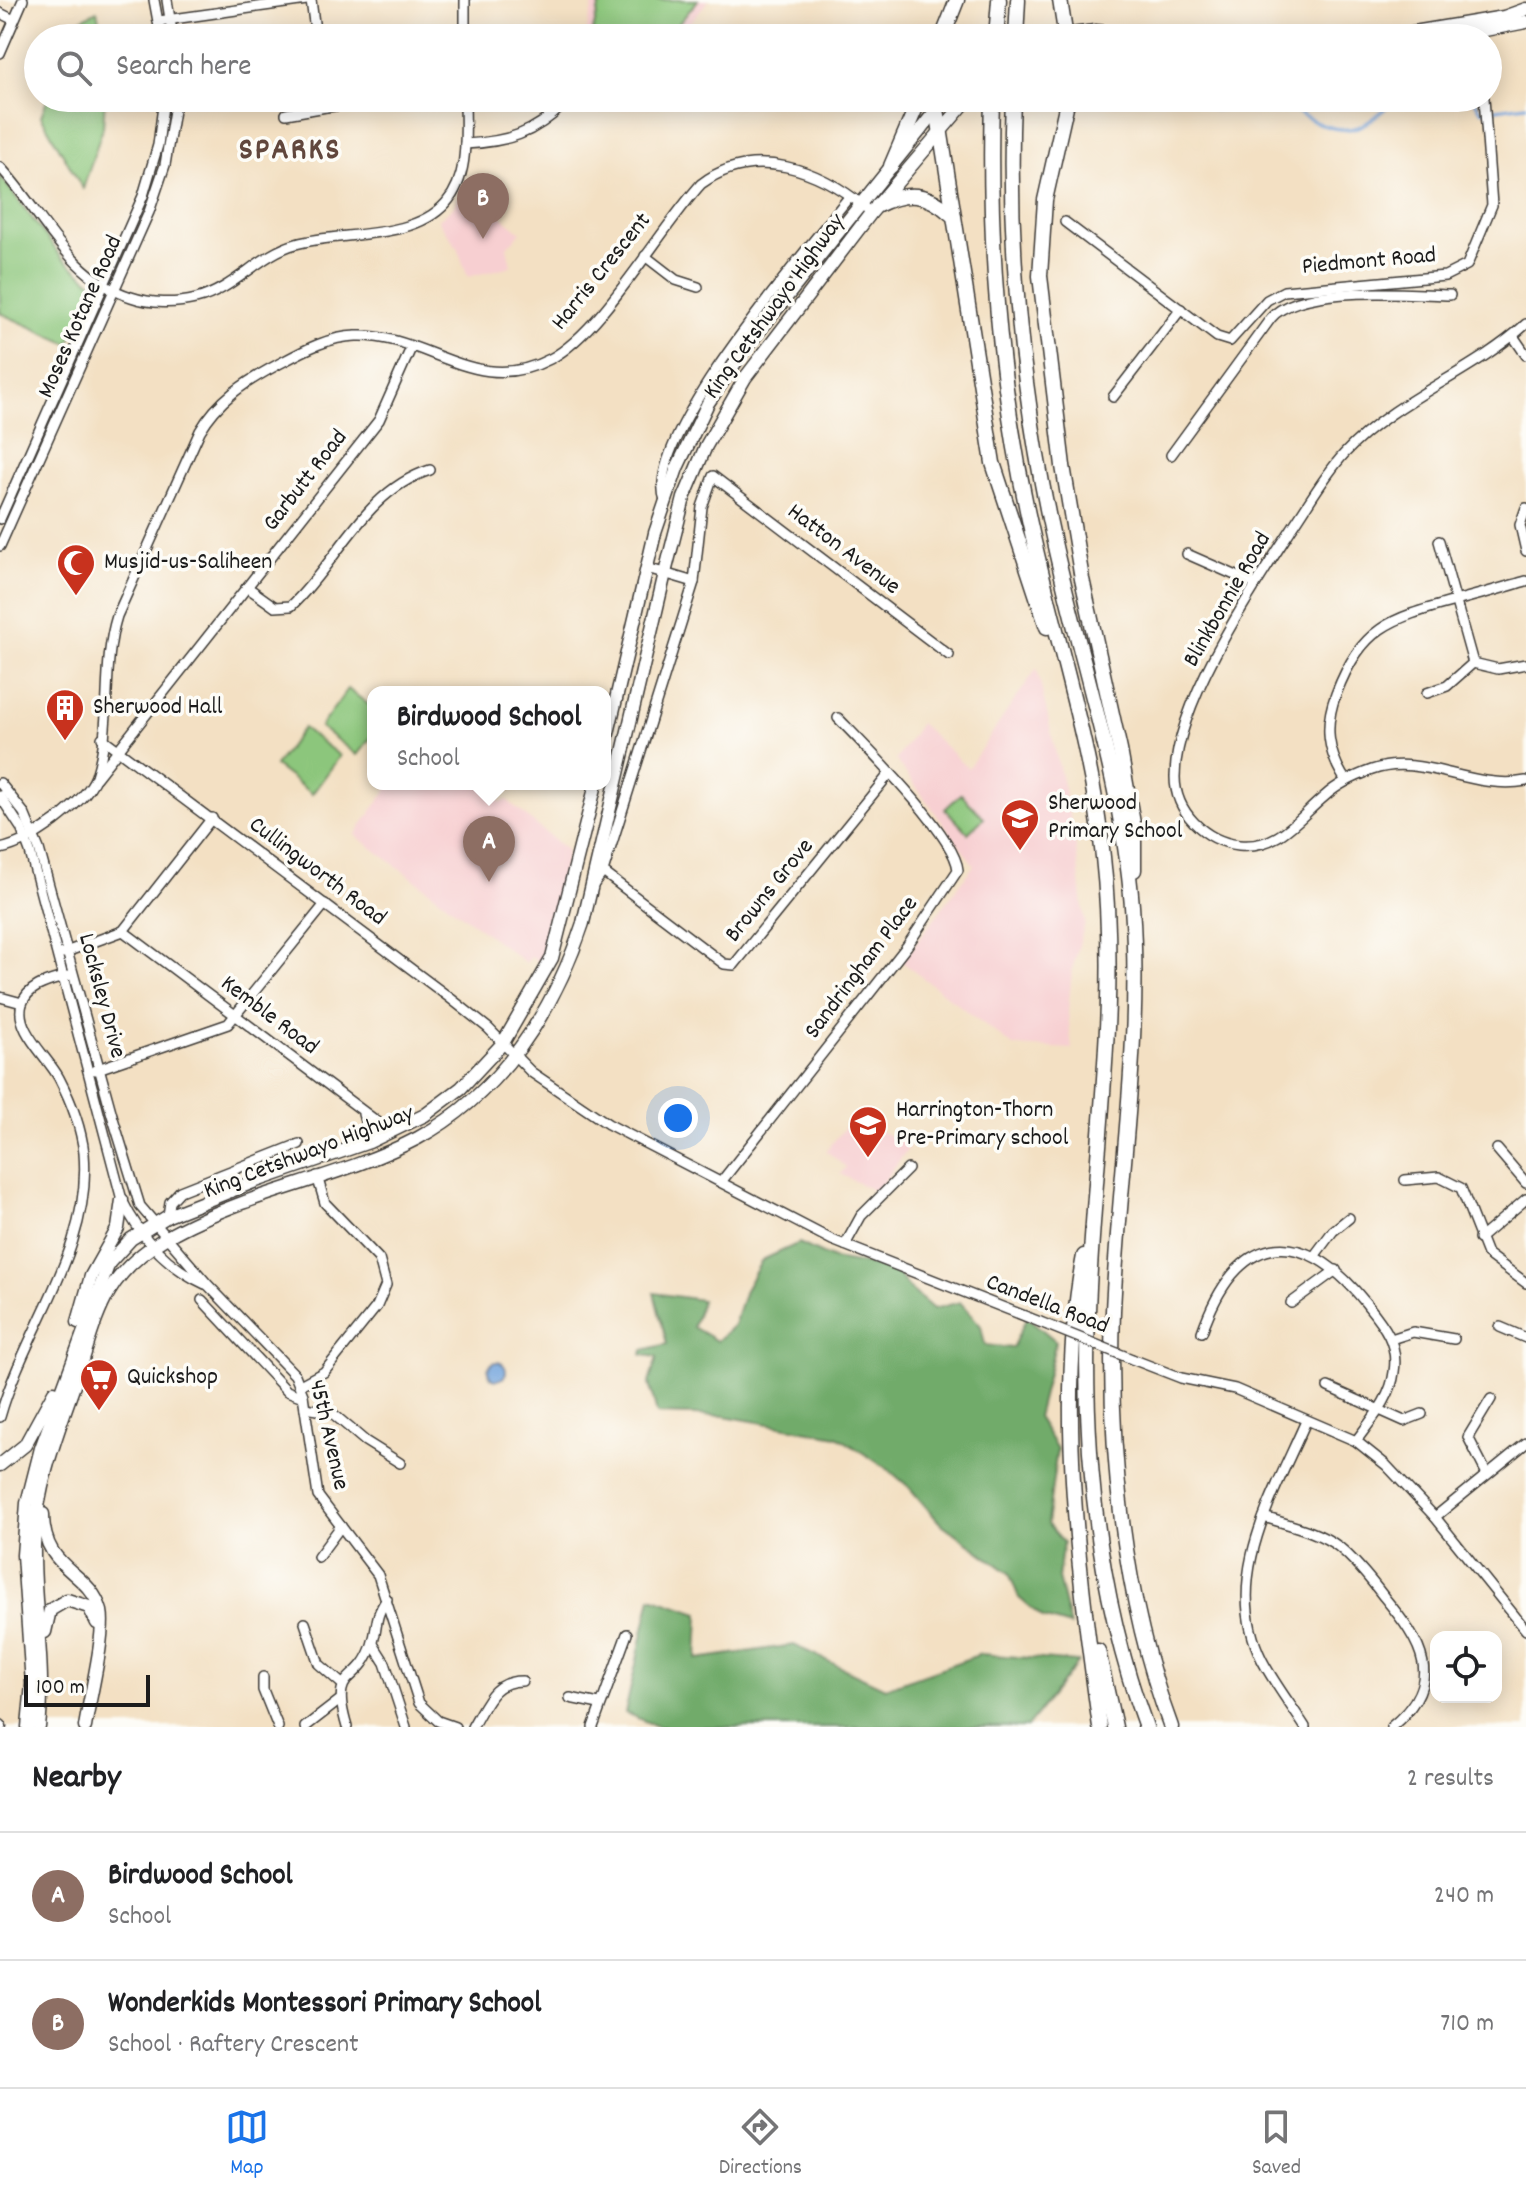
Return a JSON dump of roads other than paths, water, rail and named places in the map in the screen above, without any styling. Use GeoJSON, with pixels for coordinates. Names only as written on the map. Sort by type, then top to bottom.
{"type":"FeatureCollection","features":[{"type":"Feature","properties":{"kind":"highway"},"geometry":{"type":"LineString","coordinates":[[948,24],[957,0]]}},
{"type":"Feature","properties":{"kind":"highway"},"geometry":{"type":"LineString","coordinates":[[997,24],[999,0]]}},
{"type":"Feature","properties":{"kind":"highway"},"geometry":{"type":"LineString","coordinates":[[1017,24],[1018,0]]}},
{"type":"Feature","properties":{"kind":"highway"},"geometry":{"type":"LineString","coordinates":[[1060,0],[1063,24]]}},
{"type":"Feature","properties":{"kind":"highway"},"geometry":{"type":"LineString","coordinates":[[891,166],[914,112]]}},
{"type":"Feature","properties":{"kind":"highway"},"geometry":{"type":"LineString","coordinates":[[941,112],[939,131],[951,214],[993,463],[1033,591],[1072,686]]}},
{"type":"Feature","properties":{"kind":"highway"},"geometry":{"type":"LineString","coordinates":[[992,112],[990,161],[997,299],[1015,447],[1046,596],[1072,686],[1094,794],[1109,933],[1110,1019],[1088,1308],[1090,1472],[1102,1561],[1116,1626],[1146,1727]]}},
{"type":"Feature","properties":{"kind":"highway"},"geometry":{"type":"LineString","coordinates":[[1013,112],[1016,277],[1033,431],[1054,543],[1112,768],[1132,904]]}},
{"type":"Feature","properties":{"kind":"highway"},"geometry":{"type":"LineString","coordinates":[[1068,112],[1045,200],[1040,276],[1053,400],[1072,522],[1134,829],[1134,1046],[1113,1311],[1113,1377],[1123,1521],[1145,1634],[1171,1727]]}},
{"type":"Feature","properties":{"kind":"highway"},"geometry":{"type":"LineString","coordinates":[[870,207],[914,194],[937,201],[951,214]]}},
{"type":"Feature","properties":{"kind":"highway"},"geometry":{"type":"LineString","coordinates":[[1097,1189],[1077,1290],[1073,1347],[1078,1540],[1100,1727]]}},
{"type":"Feature","properties":{"kind":"highway"},"geometry":{"type":"LineString","coordinates":[[1078,1540],[1115,1727]]}},
{"type":"Feature","properties":{"kind":"highway"},"geometry":{"type":"LineString","coordinates":[[1145,1634],[1160,1664],[1181,1727]]}},
{"type":"Feature","properties":{"kind":"main road"},"geometry":{"type":"LineString","coordinates":[[1462,24],[1504,17],[1526,9]]}},
{"type":"Feature","properties":{"kind":"main road"},"geometry":{"type":"LineString","coordinates":[[1502,29],[1526,22]]}},
{"type":"Feature","properties":{"kind":"main road","name":"King Cetshwayo Highway"},"geometry":{"type":"LineString","coordinates":[[39,1727],[42,1686],[34,1556],[45,1471],[107,1294],[125,1270],[165,1238],[212,1214],[385,1152],[432,1129],[469,1103],[514,1057],[568,968],[592,887],[684,498],[721,418],[745,378],[870,207],[891,166],[935,112]]}},
{"type":"Feature","properties":{"kind":"main road","name":"King Cetshwayo Highway"},"geometry":{"type":"LineString","coordinates":[[611,721],[665,500],[692,434],[727,372],[956,112]]}},
{"type":"Feature","properties":{"kind":"main road","name":"King Cetshwayo Highway"},"geometry":{"type":"LineString","coordinates":[[28,1727],[32,1684],[23,1578],[24,1530],[41,1448],[106,1268],[121,1247],[168,1216],[391,1132],[425,1115],[461,1088],[503,1043],[552,958],[594,790]]}},
{"type":"Feature","properties":{"kind":"main road"},"geometry":{"type":"LineString","coordinates":[[3,1465],[28,1440],[71,1362],[83,1301],[91,1276],[118,1228],[122,1200]]}},
{"type":"Feature","properties":{"kind":"main road"},"geometry":{"type":"LineString","coordinates":[[45,1471],[43,1521],[46,1539],[57,1561],[84,1584],[99,1606],[102,1620],[85,1727]]}},
{"type":"Feature","properties":{"kind":"main road"},"geometry":{"type":"LineString","coordinates":[[42,1686],[46,1619],[56,1605],[73,1600],[91,1609],[97,1622],[98,1642]]}},
{"type":"Feature","properties":{"kind":"street"},"geometry":{"type":"LineString","coordinates":[[0,53],[23,0]]}},
{"type":"Feature","properties":{"kind":"street"},"geometry":{"type":"LineString","coordinates":[[154,0],[159,24]]}},
{"type":"Feature","properties":{"kind":"street"},"geometry":{"type":"LineString","coordinates":[[167,0],[172,24]]}},
{"type":"Feature","properties":{"kind":"street"},"geometry":{"type":"LineString","coordinates":[[159,21],[309,0],[313,24]]}},
{"type":"Feature","properties":{"kind":"street"},"geometry":{"type":"LineString","coordinates":[[465,0],[465,24]]}},
{"type":"Feature","properties":{"kind":"street"},"geometry":{"type":"LineString","coordinates":[[0,13],[14,20]]}},
{"type":"Feature","properties":{"kind":"street","name":"Moses Kotane Road"},"geometry":{"type":"LineString","coordinates":[[0,519],[149,178],[161,112]]}},
{"type":"Feature","properties":{"kind":"street","name":"Moses Kotane Road"},"geometry":{"type":"LineString","coordinates":[[0,546],[158,187],[171,140],[174,112]]}},
{"type":"Feature","properties":{"kind":"street"},"geometry":{"type":"LineString","coordinates":[[286,114],[293,112]]}},
{"type":"Feature","properties":{"kind":"street"},"geometry":{"type":"LineString","coordinates":[[0,167],[60,246],[88,274],[114,291],[152,302],[198,299],[223,289],[274,253],[295,244],[422,221],[444,205],[454,190],[465,144],[465,112]]}},
{"type":"Feature","properties":{"kind":"street"},"geometry":{"type":"LineString","coordinates":[[465,144],[520,137],[555,112]]}},
{"type":"Feature","properties":{"kind":"street","name":"Piedmont Road"},"geometry":{"type":"LineString","coordinates":[[1065,222],[1227,342],[1267,300],[1284,291],[1445,276],[1467,265],[1491,214],[1486,112]]}},
{"type":"Feature","properties":{"kind":"street","name":"Harris Crescent"},"geometry":{"type":"LineString","coordinates":[[96,778],[110,643],[117,616],[183,465],[209,415],[259,374],[320,343],[368,336],[478,370],[509,371],[538,364],[574,343],[701,184],[716,173],[734,167],[791,167],[827,180],[849,197],[870,207]]}},
{"type":"Feature","properties":{"kind":"street"},"geometry":{"type":"LineString","coordinates":[[665,500],[662,491],[667,470],[694,402],[734,343],[849,197]]}},
{"type":"Feature","properties":{"kind":"street"},"geometry":{"type":"LineString","coordinates":[[645,256],[676,280],[698,287]]}},
{"type":"Feature","properties":{"kind":"street"},"geometry":{"type":"LineString","coordinates":[[1171,455],[1271,318],[1284,306],[1341,296],[1450,295]]}},
{"type":"Feature","properties":{"kind":"street"},"geometry":{"type":"LineString","coordinates":[[1113,397],[1181,309]]}},
{"type":"Feature","properties":{"kind":"street","name":"Blinkbonnie Road"},"geometry":{"type":"LineString","coordinates":[[1526,324],[1513,336],[1377,426],[1345,452],[1255,584],[1216,653],[1192,709],[1175,773],[1181,804],[1203,833],[1221,841],[1255,845],[1284,834],[1326,794],[1346,781],[1377,768],[1397,765],[1429,768],[1481,783],[1526,781]]}},
{"type":"Feature","properties":{"kind":"street"},"geometry":{"type":"LineString","coordinates":[[1513,336],[1526,355]]}},
{"type":"Feature","properties":{"kind":"street","name":"Garbutt Road"},"geometry":{"type":"LineString","coordinates":[[96,778],[379,420],[411,348]]}},
{"type":"Feature","properties":{"kind":"street"},"geometry":{"type":"LineString","coordinates":[[70,361],[81,366]]}},
{"type":"Feature","properties":{"kind":"street"},"geometry":{"type":"LineString","coordinates":[[41,427],[52,431]]}},
{"type":"Feature","properties":{"kind":"street"},"geometry":{"type":"LineString","coordinates":[[247,587],[275,607],[291,606],[360,520],[408,479],[430,470]]}},
{"type":"Feature","properties":{"kind":"street","name":"Hatton Avenue"},"geometry":{"type":"LineString","coordinates":[[694,582],[702,507],[713,476],[949,655]]}},
{"type":"Feature","properties":{"kind":"street"},"geometry":{"type":"LineString","coordinates":[[10,497],[20,502]]}},
{"type":"Feature","properties":{"kind":"street"},"geometry":{"type":"LineString","coordinates":[[1526,508],[1520,525],[1526,551]]}},
{"type":"Feature","properties":{"kind":"street"},"geometry":{"type":"LineString","coordinates":[[1439,541],[1473,663]]}},
{"type":"Feature","properties":{"kind":"street"},"geometry":{"type":"LineString","coordinates":[[1187,554],[1255,584]]}},
{"type":"Feature","properties":{"kind":"street"},"geometry":{"type":"LineString","coordinates":[[592,887],[603,872],[694,582],[647,568]]}},
{"type":"Feature","properties":{"kind":"street"},"geometry":{"type":"LineString","coordinates":[[1346,781],[1328,739],[1326,725],[1359,647],[1385,624],[1526,581]]}},
{"type":"Feature","properties":{"kind":"street"},"geometry":{"type":"LineString","coordinates":[[1473,663],[1498,669],[1526,664]]}},
{"type":"Feature","properties":{"kind":"street"},"geometry":{"type":"LineString","coordinates":[[1427,693],[1447,686],[1473,663]]}},
{"type":"Feature","properties":{"kind":"street"},"geometry":{"type":"LineString","coordinates":[[838,718],[890,773]]}},
{"type":"Feature","properties":{"kind":"street","name":"Cullingworth Road"},"geometry":{"type":"LineString","coordinates":[[102,738],[121,749],[325,904],[503,1043],[514,1057]]}},
{"type":"Feature","properties":{"kind":"street","name":"Browns Grove"},"geometry":{"type":"LineString","coordinates":[[603,872],[724,964],[734,965],[890,773]]}},
{"type":"Feature","properties":{"kind":"street","name":"Sandringham Place"},"geometry":{"type":"LineString","coordinates":[[721,1182],[907,946],[958,870],[951,848],[890,773]]}},
{"type":"Feature","properties":{"kind":"street"},"geometry":{"type":"LineString","coordinates":[[0,849],[30,837],[74,804],[96,778]]}},
{"type":"Feature","properties":{"kind":"street","name":"Locksley Drive"},"geometry":{"type":"LineString","coordinates":[[0,783],[24,813],[69,976],[88,1072],[122,1200],[154,1247]]}},
{"type":"Feature","properties":{"kind":"street","name":"Locksley Drive"},"geometry":{"type":"LineString","coordinates":[[0,796],[30,837]]}},
{"type":"Feature","properties":{"kind":"street"},"geometry":{"type":"LineString","coordinates":[[63,953],[123,931],[212,818]]}},
{"type":"Feature","properties":{"kind":"street"},"geometry":{"type":"LineString","coordinates":[[88,1072],[215,1029],[236,1016],[325,904]]}},
{"type":"Feature","properties":{"kind":"street","name":"Kemble Road"},"geometry":{"type":"LineString","coordinates":[[123,931],[391,1132]]}},
{"type":"Feature","properties":{"kind":"street"},"geometry":{"type":"LineString","coordinates":[[0,1417],[3,1395],[69,1258],[85,1189],[84,1151],[77,1121],[58,1075],[21,1018],[22,1003],[32,989],[69,976]]}},
{"type":"Feature","properties":{"kind":"street","name":"Locksley Drive"},"geometry":{"type":"LineString","coordinates":[[69,976],[100,1068],[134,1189],[153,1225],[165,1238]]}},
{"type":"Feature","properties":{"kind":"street"},"geometry":{"type":"LineString","coordinates":[[0,997],[22,1003]]}},
{"type":"Feature","properties":{"kind":"street","name":"Candella Road"},"geometry":{"type":"LineString","coordinates":[[514,1057],[582,1110],[845,1245],[1181,1378],[1235,1389],[1356,1441],[1386,1465],[1435,1517],[1526,1630]]}},
{"type":"Feature","properties":{"kind":"street"},"geometry":{"type":"LineString","coordinates":[[355,1147],[368,1132],[362,1111]]}},
{"type":"Feature","properties":{"kind":"street"},"geometry":{"type":"LineString","coordinates":[[168,1216],[170,1202],[180,1191],[299,1144]]}},
{"type":"Feature","properties":{"kind":"street"},"geometry":{"type":"LineString","coordinates":[[1497,1149],[1526,1183]]}},
{"type":"Feature","properties":{"kind":"street"},"geometry":{"type":"LineString","coordinates":[[845,1245],[861,1216],[908,1169]]}},
{"type":"Feature","properties":{"kind":"street"},"geometry":{"type":"LineString","coordinates":[[300,1385],[316,1379],[331,1364],[377,1306],[386,1285],[379,1259],[325,1203],[317,1176]]}},
{"type":"Feature","properties":{"kind":"street"},"geometry":{"type":"LineString","coordinates":[[1405,1180],[1439,1177],[1461,1188],[1471,1208],[1479,1239],[1494,1262],[1526,1283]]}},
{"type":"Feature","properties":{"kind":"street"},"geometry":{"type":"LineString","coordinates":[[1479,1239],[1526,1199]]}},
{"type":"Feature","properties":{"kind":"street"},"geometry":{"type":"LineString","coordinates":[[1315,1255],[1333,1231],[1349,1218]]}},
{"type":"Feature","properties":{"kind":"street","name":"45th Avenue"},"geometry":{"type":"LineString","coordinates":[[165,1238],[289,1366],[300,1385],[318,1496],[371,1563],[387,1599],[419,1703],[438,1721],[455,1727]]}},
{"type":"Feature","properties":{"kind":"street","name":"45th Avenue"},"geometry":{"type":"LineString","coordinates":[[154,1247],[178,1270],[208,1285]]}},
{"type":"Feature","properties":{"kind":"street"},"geometry":{"type":"LineString","coordinates":[[1202,1332],[1224,1282],[1252,1257],[1290,1249],[1315,1255],[1336,1270],[1387,1329],[1391,1339],[1394,1375],[1379,1409],[1356,1441]]}},
{"type":"Feature","properties":{"kind":"street"},"geometry":{"type":"LineString","coordinates":[[1291,1303],[1336,1270]]}},
{"type":"Feature","properties":{"kind":"street"},"geometry":{"type":"LineString","coordinates":[[202,1300],[287,1391],[304,1403],[331,1412],[365,1441],[400,1463]]}},
{"type":"Feature","properties":{"kind":"street"},"geometry":{"type":"LineString","coordinates":[[1500,1327],[1526,1338]]}},
{"type":"Feature","properties":{"kind":"street"},"geometry":{"type":"LineString","coordinates":[[1391,1339],[1413,1332],[1454,1339]]}},
{"type":"Feature","properties":{"kind":"street"},"geometry":{"type":"LineString","coordinates":[[1328,1387],[1404,1421],[1422,1414]]}},
{"type":"Feature","properties":{"kind":"street"},"geometry":{"type":"LineString","coordinates":[[1487,1474],[1468,1437],[1491,1399]]}},
{"type":"Feature","properties":{"kind":"street"},"geometry":{"type":"LineString","coordinates":[[1305,1727],[1262,1659],[1249,1618],[1248,1567],[1264,1517],[1306,1421]]}},
{"type":"Feature","properties":{"kind":"street"},"geometry":{"type":"LineString","coordinates":[[1435,1517],[1526,1443]]}},
{"type":"Feature","properties":{"kind":"street"},"geometry":{"type":"LineString","coordinates":[[1264,1517],[1338,1546],[1360,1567],[1414,1635],[1423,1651],[1423,1681],[1413,1706],[1391,1727]]}},
{"type":"Feature","properties":{"kind":"street"},"geometry":{"type":"LineString","coordinates":[[318,1557],[341,1526]]}},
{"type":"Feature","properties":{"kind":"street"},"geometry":{"type":"LineString","coordinates":[[347,1727],[340,1700],[342,1684],[373,1644],[376,1614],[387,1599]]}},
{"type":"Feature","properties":{"kind":"street"},"geometry":{"type":"LineString","coordinates":[[305,1623],[319,1664],[342,1684]]}},
{"type":"Feature","properties":{"kind":"street"},"geometry":{"type":"LineString","coordinates":[[593,1727],[627,1634]]}},
{"type":"Feature","properties":{"kind":"street"},"geometry":{"type":"LineString","coordinates":[[373,1644],[385,1663],[406,1727]]}},
{"type":"Feature","properties":{"kind":"street"},"geometry":{"type":"LineString","coordinates":[[263,1677],[263,1690],[278,1727]]}},
{"type":"Feature","properties":{"kind":"street"},"geometry":{"type":"LineString","coordinates":[[472,1727],[496,1687],[522,1681]]}},
{"type":"Feature","properties":{"kind":"street"},"geometry":{"type":"LineString","coordinates":[[570,1698],[599,1704]]}},
{"type":"Feature","properties":{"kind":"street"},"geometry":{"type":"LineString","coordinates":[[305,1727],[340,1700]]}},
{"type":"Feature","properties":{"kind":"water"},"geometry":{"type":"Polygon","coordinates":[[[493,1362],[501,1362],[506,1371],[504,1378],[493,1380],[488,1375],[488,1367],[493,1362]]]}},
{"type":"Feature","properties":{"kind":"waterway"},"geometry":{"type":"LineString","coordinates":[[1502,108],[1526,105]]}},
{"type":"Feature","properties":{"kind":"waterway"},"geometry":{"type":"LineString","coordinates":[[1297,112],[1323,125],[1346,129],[1368,122],[1380,112]]}},
{"type":"Feature","properties":{"kind":"place","name":"Wonderkids Montessori Primary School"},"geometry":{"type":"Point","coordinates":[483,239]}},
{"type":"Feature","properties":{"kind":"place","name":"Musjid-us-Saliheen"},"geometry":{"type":"Point","coordinates":[76,597]}},
{"type":"Feature","properties":{"kind":"place","name":"Sherwood Hall"},"geometry":{"type":"Point","coordinates":[65,742]}},
{"type":"Feature","properties":{"kind":"place","name":"Sherwood Primary School"},"geometry":{"type":"Point","coordinates":[1020,852]}},
{"type":"Feature","properties":{"kind":"place","name":"Birdwood School"},"geometry":{"type":"Point","coordinates":[489,882]}},
{"type":"Feature","properties":{"kind":"place","name":"Harrington-Thorn Pre-Primary school"},"geometry":{"type":"Point","coordinates":[868,1159]}},
{"type":"Feature","properties":{"kind":"place","name":"Quickshop"},"geometry":{"type":"Point","coordinates":[99,1412]}},
{"type":"Feature","properties":{"kind":"district","name":"SPARKS"},"geometry":{"type":"Point","coordinates":[290,152]}}]}
